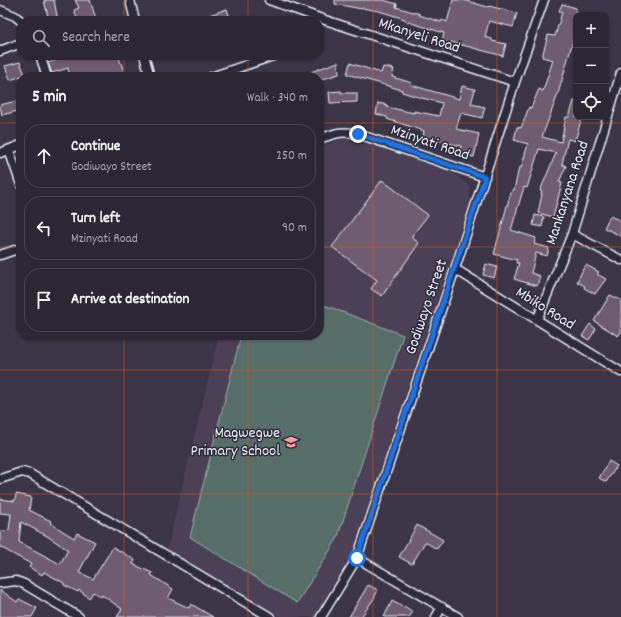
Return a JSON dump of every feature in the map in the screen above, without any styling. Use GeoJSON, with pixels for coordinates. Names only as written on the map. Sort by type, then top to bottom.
{"type":"FeatureCollection","features":[{"type":"Feature","properties":{"kind":"street"},"geometry":{"type":"LineString","coordinates":[[130,0],[134,16]]}},
{"type":"Feature","properties":{"kind":"street","name":"Mkanyeli Road"},"geometry":{"type":"LineString","coordinates":[[269,0],[314,16]]}},
{"type":"Feature","properties":{"kind":"street","name":"Godiwayo Street"},"geometry":{"type":"LineString","coordinates":[[321,617],[357,558],[455,269],[515,82],[544,0]]}},
{"type":"Feature","properties":{"kind":"street"},"geometry":{"type":"LineString","coordinates":[[0,10],[16,17]]}},
{"type":"Feature","properties":{"kind":"street","name":"Mkanyeli Road"},"geometry":{"type":"LineString","coordinates":[[325,20],[515,82]]}},
{"type":"Feature","properties":{"kind":"street"},"geometry":{"type":"LineString","coordinates":[[0,51],[16,45]]}},
{"type":"Feature","properties":{"kind":"street"},"geometry":{"type":"LineString","coordinates":[[42,60],[45,72]]}},
{"type":"Feature","properties":{"kind":"street"},"geometry":{"type":"LineString","coordinates":[[145,60],[149,72]]}},
{"type":"Feature","properties":{"kind":"street"},"geometry":{"type":"LineString","coordinates":[[226,72],[261,60]]}},
{"type":"Feature","properties":{"kind":"street","name":"Mankanyana Road"},"geometry":{"type":"LineString","coordinates":[[537,320],[572,234],[621,73]]}},
{"type":"Feature","properties":{"kind":"street","name":"Mzinyati Road"},"geometry":{"type":"LineString","coordinates":[[324,137],[347,131],[485,177]]}},
{"type":"Feature","properties":{"kind":"street"},"geometry":{"type":"LineString","coordinates":[[0,153],[16,146]]}},
{"type":"Feature","properties":{"kind":"street"},"geometry":{"type":"LineString","coordinates":[[9,150],[16,170]]}},
{"type":"Feature","properties":{"kind":"street"},"geometry":{"type":"LineString","coordinates":[[572,234],[621,260]]}},
{"type":"Feature","properties":{"kind":"street"},"geometry":{"type":"LineString","coordinates":[[0,255],[16,250]]}},
{"type":"Feature","properties":{"kind":"street","name":"Mbiko Road"},"geometry":{"type":"LineString","coordinates":[[455,269],[621,372]]}},
{"type":"Feature","properties":{"kind":"street"},"geometry":{"type":"LineString","coordinates":[[0,479],[22,472],[30,474],[270,617]]}},
{"type":"Feature","properties":{"kind":"street"},"geometry":{"type":"LineString","coordinates":[[357,558],[458,617]]}},
{"type":"Feature","properties":{"kind":"street"},"geometry":{"type":"LineString","coordinates":[[0,583],[16,581],[24,584],[79,617]]}},
{"type":"Feature","properties":{"kind":"street"},"geometry":{"type":"LineString","coordinates":[[436,617],[442,607]]}},
{"type":"Feature","properties":{"kind":"shaded area","name":"Magwegwe Primary School"},"geometry":{"type":"Polygon","coordinates":[[[346,137],[450,171],[470,186],[470,203],[351,556],[315,617],[280,617],[167,549],[218,340],[324,340],[324,145],[346,137]]]}},
{"type":"Feature","properties":{"kind":"green space"},"geometry":{"type":"Polygon","coordinates":[[[324,305],[403,335],[337,539],[297,603],[190,537],[240,340],[324,340],[324,305]]]}},
{"type":"Feature","properties":{"kind":"building"},"geometry":{"type":"Polygon","coordinates":[[[44,0],[54,0],[57,16],[48,16],[44,0]]]}},
{"type":"Feature","properties":{"kind":"building"},"geometry":{"type":"Polygon","coordinates":[[[75,0],[90,0],[95,16],[76,16],[74,10],[79,8],[75,0]]]}},
{"type":"Feature","properties":{"kind":"building"},"geometry":{"type":"Polygon","coordinates":[[[335,0],[383,0],[397,4],[396,7],[441,22],[442,20],[447,22],[453,0],[463,0],[517,13],[513,27],[489,21],[485,37],[492,39],[492,41],[506,44],[503,56],[451,42],[449,50],[441,48],[444,33],[379,11],[335,4],[335,0]]]}},
{"type":"Feature","properties":{"kind":"building"},"geometry":{"type":"Polygon","coordinates":[[[562,4],[576,8],[576,12],[573,12],[573,41],[558,94],[542,137],[561,142],[566,117],[569,117],[573,104],[573,120],[581,120],[575,141],[568,139],[562,164],[566,166],[559,182],[562,183],[553,217],[538,213],[542,194],[542,191],[540,191],[556,153],[539,149],[527,188],[524,187],[511,230],[536,238],[534,244],[549,248],[547,256],[536,253],[531,273],[540,276],[537,286],[514,279],[519,263],[516,263],[517,260],[494,254],[508,202],[512,190],[514,190],[519,168],[521,168],[528,144],[514,140],[517,127],[521,128],[529,107],[531,108],[539,89],[543,91],[553,60],[542,57],[548,35],[555,36],[562,12],[559,11],[562,4]]]}},
{"type":"Feature","properties":{"kind":"building"},"geometry":{"type":"Polygon","coordinates":[[[227,9],[229,16],[206,16],[227,9]]]}},
{"type":"Feature","properties":{"kind":"building"},"geometry":{"type":"Polygon","coordinates":[[[57,60],[120,60],[124,72],[69,72],[68,68],[52,72],[48,63],[57,60]]]}},
{"type":"Feature","properties":{"kind":"building"},"geometry":{"type":"Polygon","coordinates":[[[20,62],[24,72],[16,72],[16,78],[10,80],[5,66],[20,62]]]}},
{"type":"Feature","properties":{"kind":"building"},"geometry":{"type":"Polygon","coordinates":[[[338,62],[339,74],[324,78],[324,72],[311,72],[338,62]]]}},
{"type":"Feature","properties":{"kind":"building"},"geometry":{"type":"Polygon","coordinates":[[[350,63],[381,73],[383,67],[394,69],[392,77],[412,83],[411,85],[459,99],[462,86],[475,89],[471,104],[485,107],[482,118],[461,113],[456,129],[479,134],[474,157],[459,154],[461,146],[423,137],[424,131],[376,114],[378,103],[387,105],[387,107],[414,113],[414,111],[439,116],[442,103],[418,97],[402,92],[402,90],[347,74],[350,63]]]}},
{"type":"Feature","properties":{"kind":"building"},"geometry":{"type":"Polygon","coordinates":[[[341,91],[341,93],[357,93],[357,102],[330,103],[329,92],[341,91]]]}},
{"type":"Feature","properties":{"kind":"building"},"geometry":{"type":"Polygon","coordinates":[[[16,101],[16,111],[2,115],[0,105],[16,101]]]}},
{"type":"Feature","properties":{"kind":"building"},"geometry":{"type":"Polygon","coordinates":[[[382,180],[428,215],[411,237],[419,243],[382,296],[371,289],[377,280],[332,247],[382,180]]]}},
{"type":"Feature","properties":{"kind":"building"},"geometry":{"type":"Polygon","coordinates":[[[535,215],[544,217],[542,227],[533,225],[535,215]]]}},
{"type":"Feature","properties":{"kind":"building"},"geometry":{"type":"Polygon","coordinates":[[[610,216],[621,221],[621,236],[604,228],[610,216]]]}},
{"type":"Feature","properties":{"kind":"building"},"geometry":{"type":"Polygon","coordinates":[[[486,264],[497,267],[494,278],[483,275],[486,264]]]}},
{"type":"Feature","properties":{"kind":"building"},"geometry":{"type":"Polygon","coordinates":[[[586,265],[599,272],[597,274],[606,279],[595,294],[577,282],[586,265]]]}},
{"type":"Feature","properties":{"kind":"building"},"geometry":{"type":"Polygon","coordinates":[[[610,295],[621,300],[621,332],[618,336],[594,321],[610,295]]]}},
{"type":"Feature","properties":{"kind":"building"},"geometry":{"type":"Polygon","coordinates":[[[590,324],[596,329],[589,340],[582,336],[590,324]]]}},
{"type":"Feature","properties":{"kind":"building"},"geometry":{"type":"Polygon","coordinates":[[[609,461],[617,466],[606,482],[599,478],[609,461]]]}},
{"type":"Feature","properties":{"kind":"building"},"geometry":{"type":"Polygon","coordinates":[[[16,494],[31,497],[29,510],[51,521],[50,523],[74,538],[77,533],[95,542],[79,572],[93,579],[113,547],[135,560],[133,564],[152,573],[151,575],[173,589],[168,598],[189,608],[191,604],[213,617],[117,617],[122,609],[102,595],[101,597],[93,592],[89,598],[79,590],[78,592],[64,585],[64,583],[44,572],[42,575],[29,567],[31,564],[0,547],[0,532],[9,530],[11,514],[0,513],[0,499],[15,501],[16,494]],[[21,522],[19,542],[60,564],[68,550],[47,536],[21,522]]]}},
{"type":"Feature","properties":{"kind":"building"},"geometry":{"type":"Polygon","coordinates":[[[417,525],[443,540],[437,549],[425,542],[412,564],[399,557],[417,525]]]}},
{"type":"Feature","properties":{"kind":"building"},"geometry":{"type":"Polygon","coordinates":[[[368,585],[378,590],[373,600],[361,617],[349,617],[368,585]]]}},
{"type":"Feature","properties":{"kind":"building"},"geometry":{"type":"Polygon","coordinates":[[[0,590],[17,602],[19,599],[37,608],[32,617],[0,617],[0,590]]]}},
{"type":"Feature","properties":{"kind":"building"},"geometry":{"type":"Polygon","coordinates":[[[392,601],[413,612],[409,617],[384,617],[392,601]]]}},
{"type":"Feature","properties":{"kind":"place","name":"Magwegwe Primary School"},"geometry":{"type":"Point","coordinates":[291,442]}},
{"type":"Feature","properties":{"kind":"route"},"geometry":{"type":"LineString","coordinates":[[357,558],[485,177],[358,134]]}}]}
